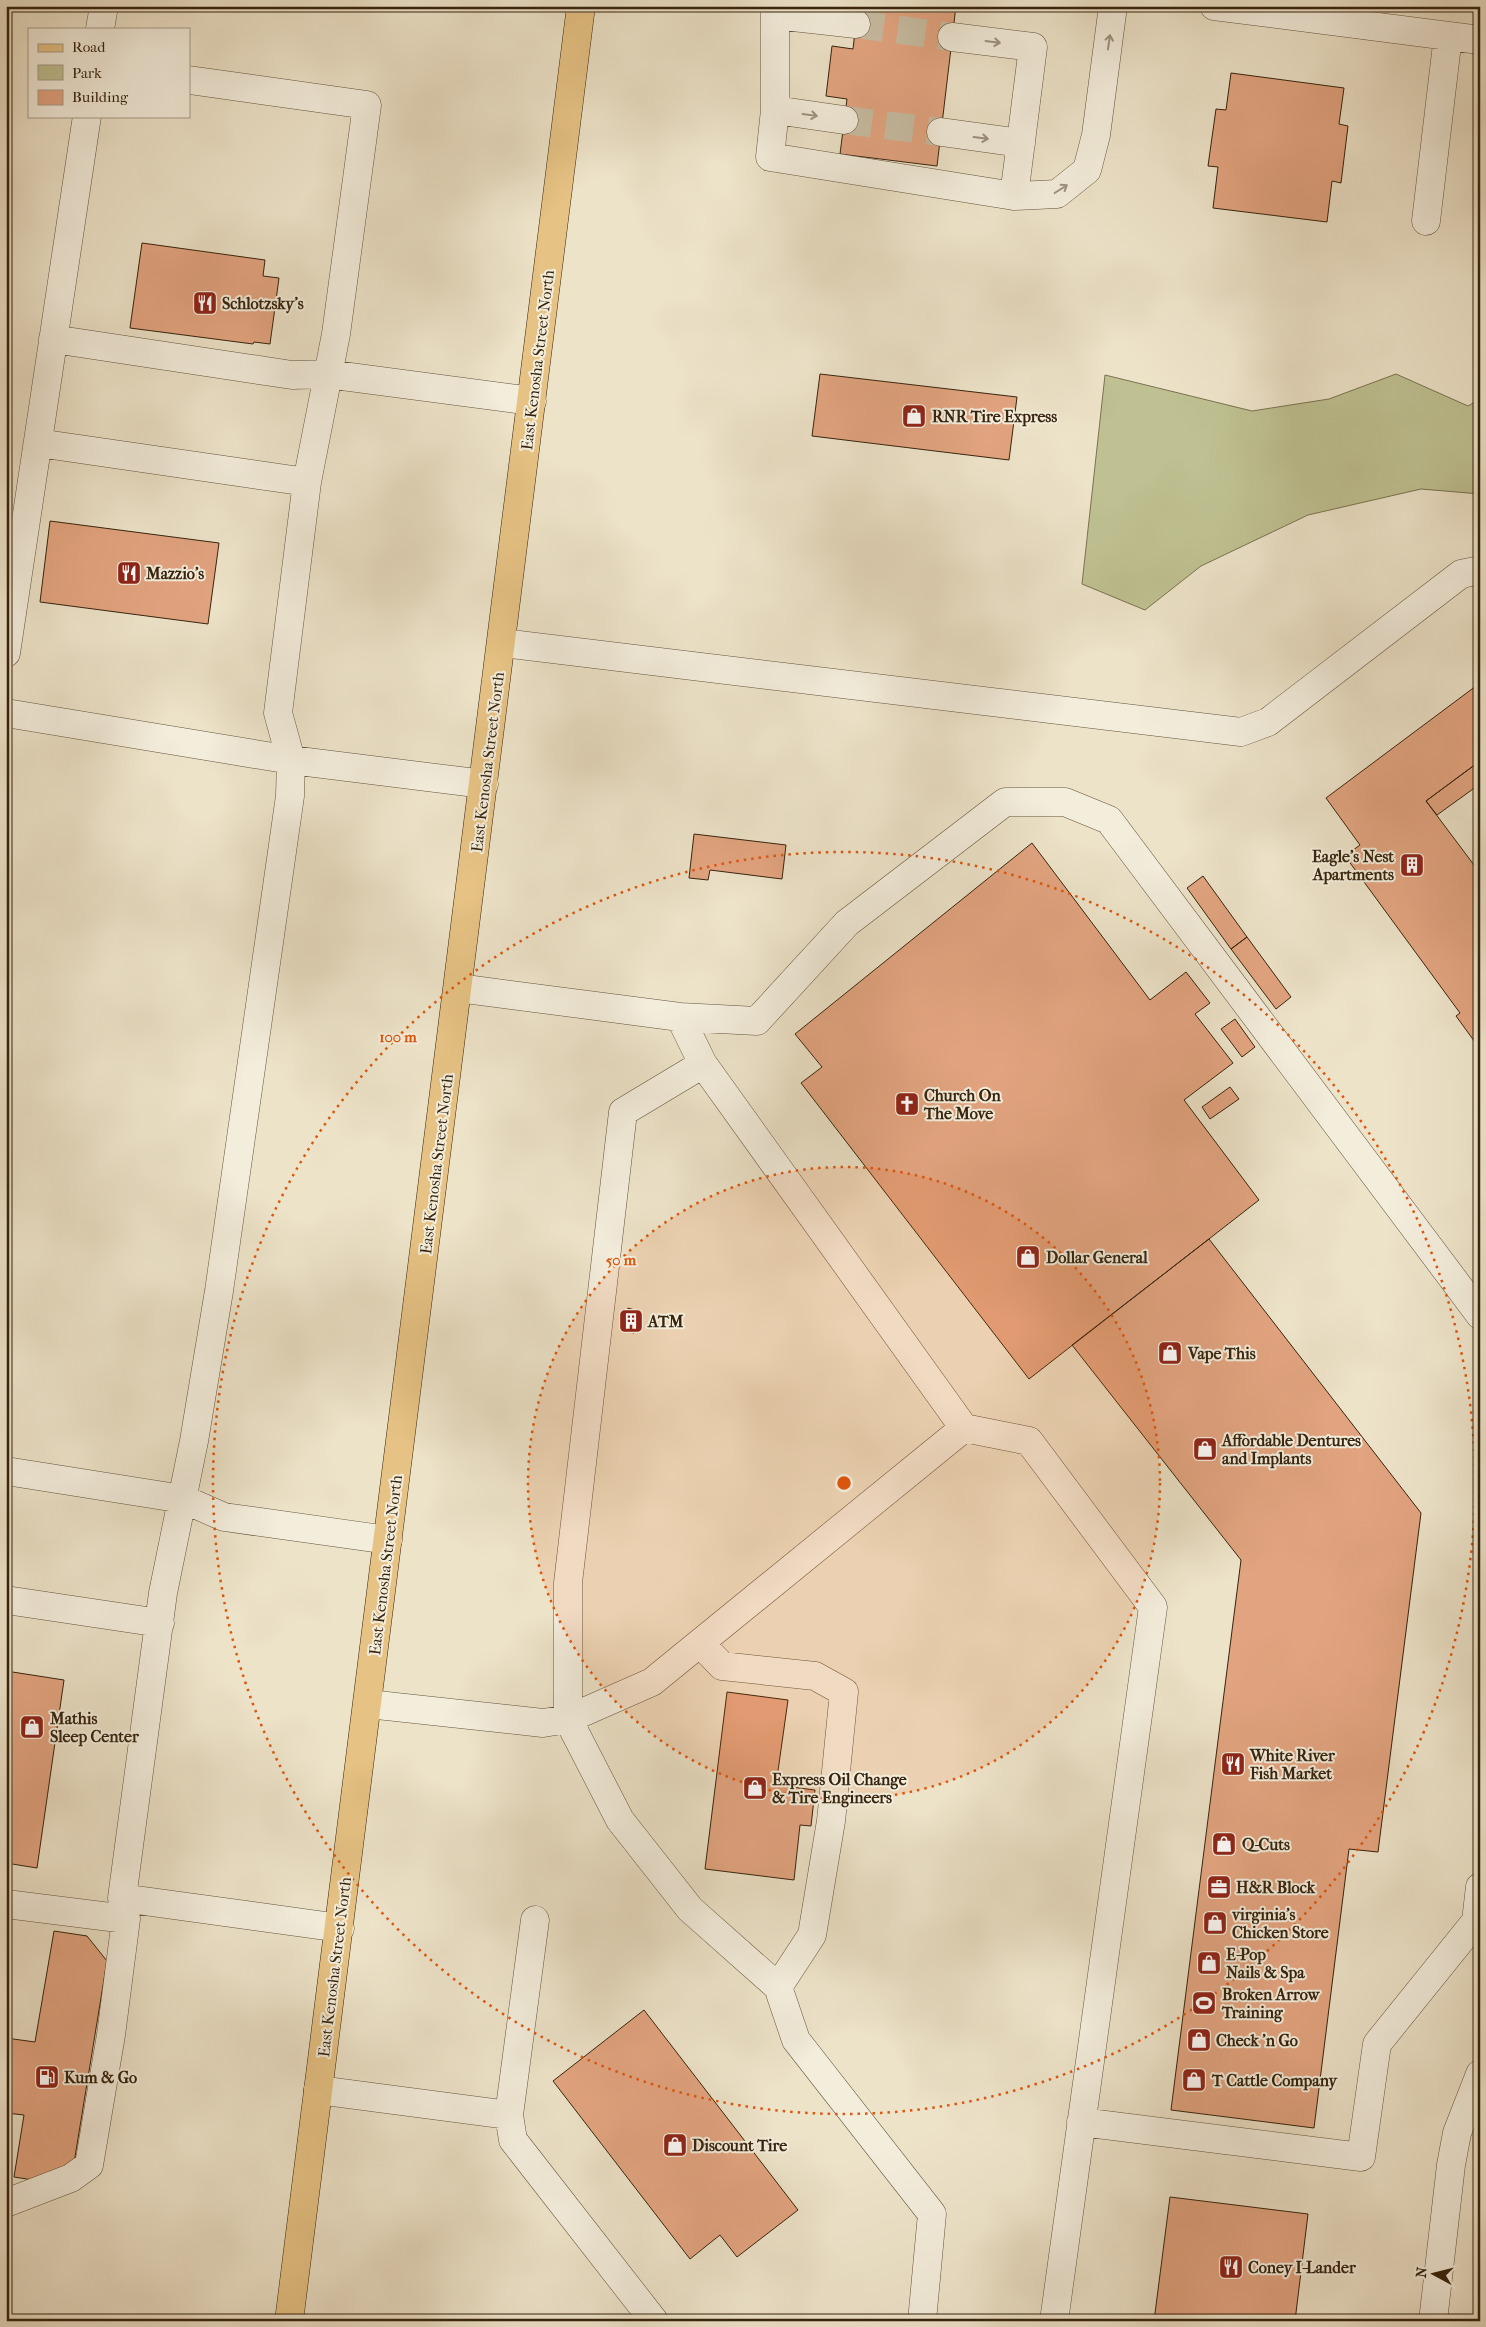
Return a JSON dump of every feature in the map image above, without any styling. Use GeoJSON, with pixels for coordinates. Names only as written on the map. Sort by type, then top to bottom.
{"type":"FeatureCollection","features":[{"type":"Feature","properties":{"kind":"main road","name":"East Kenosha Street North"},"geometry":{"type":"LineString","coordinates":[[289,2321],[581,6]]}},
{"type":"Feature","properties":{"kind":"street"},"geometry":{"type":"LineString","coordinates":[[100,28],[104,6]]}},
{"type":"Feature","properties":{"kind":"street"},"geometry":{"type":"LineString","coordinates":[[856,24],[775,10],[775,110],[770,157],[1014,196],[1057,194],[1087,170],[1096,135],[1113,6]]}},
{"type":"Feature","properties":{"kind":"street"},"geometry":{"type":"LineString","coordinates":[[1214,6],[1480,40]]}},
{"type":"Feature","properties":{"kind":"street"},"geometry":{"type":"LineString","coordinates":[[1426,220],[1448,36]]}},
{"type":"Feature","properties":{"kind":"street"},"geometry":{"type":"LineString","coordinates":[[952,37],[1033,47],[1014,196]]}},
{"type":"Feature","properties":{"kind":"street"},"geometry":{"type":"LineString","coordinates":[[6,2203],[70,2178],[89,2164],[111,2035],[124,1908],[163,1593],[183,1500],[237,1176],[290,796],[291,760],[278,713],[307,482],[336,334],[368,105],[190,80]]}},
{"type":"Feature","properties":{"kind":"street"},"geometry":{"type":"LineString","coordinates":[[775,110],[844,120]]}},
{"type":"Feature","properties":{"kind":"street"},"geometry":{"type":"LineString","coordinates":[[6,653],[87,118]]}},
{"type":"Feature","properties":{"kind":"street"},"geometry":{"type":"LineString","coordinates":[[941,132],[1021,143]]}},
{"type":"Feature","properties":{"kind":"street"},"geometry":{"type":"LineString","coordinates":[[53,339],[292,375],[327,374],[532,400]]}},
{"type":"Feature","properties":{"kind":"street"},"geometry":{"type":"LineString","coordinates":[[38,442],[307,482]]}},
{"type":"Feature","properties":{"kind":"street"},"geometry":{"type":"LineString","coordinates":[[502,643],[1241,732],[1268,722],[1461,574],[1480,570]]}},
{"type":"Feature","properties":{"kind":"street"},"geometry":{"type":"LineString","coordinates":[[6,713],[291,760],[484,784]]}},
{"type":"Feature","properties":{"kind":"street"},"geometry":{"type":"LineString","coordinates":[[458,988],[680,1018],[757,1021],[847,923],[1005,802],[1065,802],[1109,820],[1480,1315]]}},
{"type":"Feature","properties":{"kind":"street"},"geometry":{"type":"LineString","coordinates":[[680,1018],[703,1064],[964,1428],[1029,1441],[1153,1607],[1054,2321]]}},
{"type":"Feature","properties":{"kind":"street"},"geometry":{"type":"LineString","coordinates":[[703,1064],[623,1112],[568,1583],[568,1719],[620,1820],[690,1910],[778,1987],[796,2040],[932,2214],[922,2321]]}},
{"type":"Feature","properties":{"kind":"street"},"geometry":{"type":"LineString","coordinates":[[368,1704],[543,1723],[568,1719],[652,1682],[964,1428]]}},
{"type":"Feature","properties":{"kind":"street"},"geometry":{"type":"LineString","coordinates":[[6,1471],[183,1500],[224,1517],[388,1540]]}},
{"type":"Feature","properties":{"kind":"street"},"geometry":{"type":"LineString","coordinates":[[6,1600],[160,1623]]}},
{"type":"Feature","properties":{"kind":"street"},"geometry":{"type":"LineString","coordinates":[[700,1643],[722,1666],[814,1676],[844,1692],[831,1821],[812,1935],[778,1987]]}},
{"type":"Feature","properties":{"kind":"street"},"geometry":{"type":"LineString","coordinates":[[1082,2122],[1361,2158],[1377,2044],[1476,1921],[1480,1887]]}},
{"type":"Feature","properties":{"kind":"street"},"geometry":{"type":"LineString","coordinates":[[6,1904],[124,1908],[340,1928]]}},
{"type":"Feature","properties":{"kind":"street"},"geometry":{"type":"LineString","coordinates":[[535,1920],[509,2115],[513,2140],[654,2321]]}},
{"type":"Feature","properties":{"kind":"street"},"geometry":{"type":"LineString","coordinates":[[1433,2321],[1451,2165],[1457,2132],[1480,2074]]}},
{"type":"Feature","properties":{"kind":"street"},"geometry":{"type":"LineString","coordinates":[[318,2090],[509,2115]]}},
{"type":"Feature","properties":{"kind":"green space"},"geometry":{"type":"Polygon","coordinates":[[[1396,374],[1468,406],[1480,399],[1480,494],[1421,489],[1308,515],[1201,566],[1145,610],[1082,584],[1105,375],[1252,411],[1329,399],[1396,374]]]}},
{"type":"Feature","properties":{"kind":"building"},"geometry":{"type":"Polygon","coordinates":[[[858,6],[956,6],[937,166],[840,154],[847,99],[826,96],[832,46],[853,49],[858,6]]]}},
{"type":"Feature","properties":{"kind":"building"},"geometry":{"type":"Polygon","coordinates":[[[973,6],[1017,6],[1016,11],[973,6]]]}},
{"type":"Feature","properties":{"kind":"building"},"geometry":{"type":"Polygon","coordinates":[[[1231,73],[1344,88],[1339,124],[1348,126],[1341,183],[1332,181],[1327,222],[1213,208],[1218,167],[1208,166],[1216,109],[1226,110],[1231,73]]]}},
{"type":"Feature","properties":{"kind":"building","name":"Schlotzsky's"},"geometry":{"type":"Polygon","coordinates":[[[142,243],[265,260],[263,276],[279,278],[270,344],[254,342],[253,344],[130,328],[142,243]]]}},
{"type":"Feature","properties":{"kind":"building","name":"RNR Tire Express"},"geometry":{"type":"Polygon","coordinates":[[[820,374],[1017,397],[1009,460],[812,436],[820,374]]]}},
{"type":"Feature","properties":{"kind":"building","name":"Mazzio's"},"geometry":{"type":"Polygon","coordinates":[[[50,521],[219,543],[208,624],[40,602],[50,521]]]}},
{"type":"Feature","properties":{"kind":"building","name":"Eagle's Nest Apartments"},"geometry":{"type":"Polygon","coordinates":[[[1480,683],[1480,761],[1426,801],[1480,873],[1480,1049],[1456,1016],[1460,1013],[1345,856],[1360,845],[1326,798],[1480,683]]]}},
{"type":"Feature","properties":{"kind":"building"},"geometry":{"type":"Polygon","coordinates":[[[1480,761],[1480,784],[1437,815],[1426,801],[1480,761]]]}},
{"type":"Feature","properties":{"kind":"building"},"geometry":{"type":"Polygon","coordinates":[[[694,834],[786,845],[782,879],[710,870],[708,880],[689,878],[694,834]]]}},
{"type":"Feature","properties":{"kind":"building"},"geometry":{"type":"Polygon","coordinates":[[[1032,843],[1150,1000],[1186,972],[1210,1003],[1195,1014],[1233,1063],[1184,1100],[1259,1200],[1029,1379],[801,1083],[822,1067],[795,1034],[1032,843]]]}},
{"type":"Feature","properties":{"kind":"building"},"geometry":{"type":"Polygon","coordinates":[[[1203,876],[1247,937],[1231,949],[1187,888],[1203,876]]]}},
{"type":"Feature","properties":{"kind":"building"},"geometry":{"type":"Polygon","coordinates":[[[1247,937],[1291,997],[1276,1009],[1231,949],[1247,937]]]}},
{"type":"Feature","properties":{"kind":"building"},"geometry":{"type":"Polygon","coordinates":[[[1235,1019],[1255,1047],[1242,1057],[1221,1029],[1235,1019]]]}},
{"type":"Feature","properties":{"kind":"building"},"geometry":{"type":"Polygon","coordinates":[[[1230,1087],[1239,1099],[1210,1119],[1202,1107],[1230,1087]]]}},
{"type":"Feature","properties":{"kind":"building"},"geometry":{"type":"Polygon","coordinates":[[[1209,1239],[1421,1513],[1378,1852],[1349,1849],[1314,2128],[1171,2110],[1241,1560],[1072,1345],[1209,1239]]]}},
{"type":"Feature","properties":{"kind":"building","name":"ATM"},"geometry":{"type":"Polygon","coordinates":[[[628,1308],[638,1311],[634,1333],[625,1331],[628,1308]]]}},
{"type":"Feature","properties":{"kind":"building","name":"Mathis Sleep Center"},"geometry":{"type":"Polygon","coordinates":[[[6,1671],[64,1680],[37,1868],[6,1863],[6,1671]]]}},
{"type":"Feature","properties":{"kind":"building","name":"Express Oil Change & Tire Engineers"},"geometry":{"type":"Polygon","coordinates":[[[727,1692],[788,1700],[776,1785],[815,1790],[811,1826],[800,1825],[794,1880],[705,1869],[727,1692]]]}},
{"type":"Feature","properties":{"kind":"building","name":"Kum & Go"},"geometry":{"type":"Polygon","coordinates":[[[54,1931],[87,1936],[107,1961],[74,2163],[46,2182],[14,2177],[24,2115],[6,2113],[6,2038],[35,2042],[54,1931]]]}},
{"type":"Feature","properties":{"kind":"building","name":"Discount Tire"},"geometry":{"type":"Polygon","coordinates":[[[644,2010],[798,2210],[737,2257],[720,2235],[690,2259],[553,2081],[644,2010]]]}},
{"type":"Feature","properties":{"kind":"building","name":"Coney I-Lander"},"geometry":{"type":"Polygon","coordinates":[[[1170,2197],[1308,2214],[1295,2321],[1154,2321],[1170,2197]]]}},
{"type":"Feature","properties":{"kind":"tunnel"},"geometry":{"type":"LineString","coordinates":[[856,24],[952,37]]}},
{"type":"Feature","properties":{"kind":"tunnel"},"geometry":{"type":"LineString","coordinates":[[844,120],[941,132]]}},
{"type":"Feature","properties":{"kind":"place","name":"Schlotzsky's"},"geometry":{"type":"Point","coordinates":[205,303]}},
{"type":"Feature","properties":{"kind":"place","name":"RNR Tire Express"},"geometry":{"type":"Point","coordinates":[914,416]}},
{"type":"Feature","properties":{"kind":"place","name":"Mazzio's"},"geometry":{"type":"Point","coordinates":[129,573]}},
{"type":"Feature","properties":{"kind":"place","name":"Eagle's Nest Apartments"},"geometry":{"type":"Point","coordinates":[1412,865]}},
{"type":"Feature","properties":{"kind":"place","name":"Church On The Move"},"geometry":{"type":"Point","coordinates":[907,1104]}},
{"type":"Feature","properties":{"kind":"place","name":"Dollar General"},"geometry":{"type":"Point","coordinates":[1028,1257]}},
{"type":"Feature","properties":{"kind":"place","name":"ATM"},"geometry":{"type":"Point","coordinates":[631,1321]}},
{"type":"Feature","properties":{"kind":"place","name":"Vape This"},"geometry":{"type":"Point","coordinates":[1170,1353]}},
{"type":"Feature","properties":{"kind":"place","name":"Affordable Dentures and Implants"},"geometry":{"type":"Point","coordinates":[1205,1449]}},
{"type":"Feature","properties":{"kind":"place","name":"Mathis Sleep Center"},"geometry":{"type":"Point","coordinates":[32,1727]}},
{"type":"Feature","properties":{"kind":"place","name":"White River Fish Market"},"geometry":{"type":"Point","coordinates":[1233,1764]}},
{"type":"Feature","properties":{"kind":"place","name":"Express Oil Change & Tire Engineers"},"geometry":{"type":"Point","coordinates":[755,1788]}},
{"type":"Feature","properties":{"kind":"place","name":"Q-Cuts"},"geometry":{"type":"Point","coordinates":[1224,1844]}},
{"type":"Feature","properties":{"kind":"place","name":"H&R Block"},"geometry":{"type":"Point","coordinates":[1219,1887]}},
{"type":"Feature","properties":{"kind":"place","name":"virginia's Chicken Store"},"geometry":{"type":"Point","coordinates":[1215,1923]}},
{"type":"Feature","properties":{"kind":"place","name":"E-Pop Nails & Spa"},"geometry":{"type":"Point","coordinates":[1209,1963]}},
{"type":"Feature","properties":{"kind":"place","name":"Broken Arrow Training"},"geometry":{"type":"Point","coordinates":[1204,2003]}},
{"type":"Feature","properties":{"kind":"place","name":"Check 'n Go"},"geometry":{"type":"Point","coordinates":[1199,2040]}},
{"type":"Feature","properties":{"kind":"place","name":"Kum & Go"},"geometry":{"type":"Point","coordinates":[47,2077]}},
{"type":"Feature","properties":{"kind":"place","name":"T Cattle Company"},"geometry":{"type":"Point","coordinates":[1194,2080]}},
{"type":"Feature","properties":{"kind":"place","name":"Discount Tire"},"geometry":{"type":"Point","coordinates":[675,2145]}},
{"type":"Feature","properties":{"kind":"place","name":"Coney I-Lander"},"geometry":{"type":"Point","coordinates":[1231,2267]}}]}
